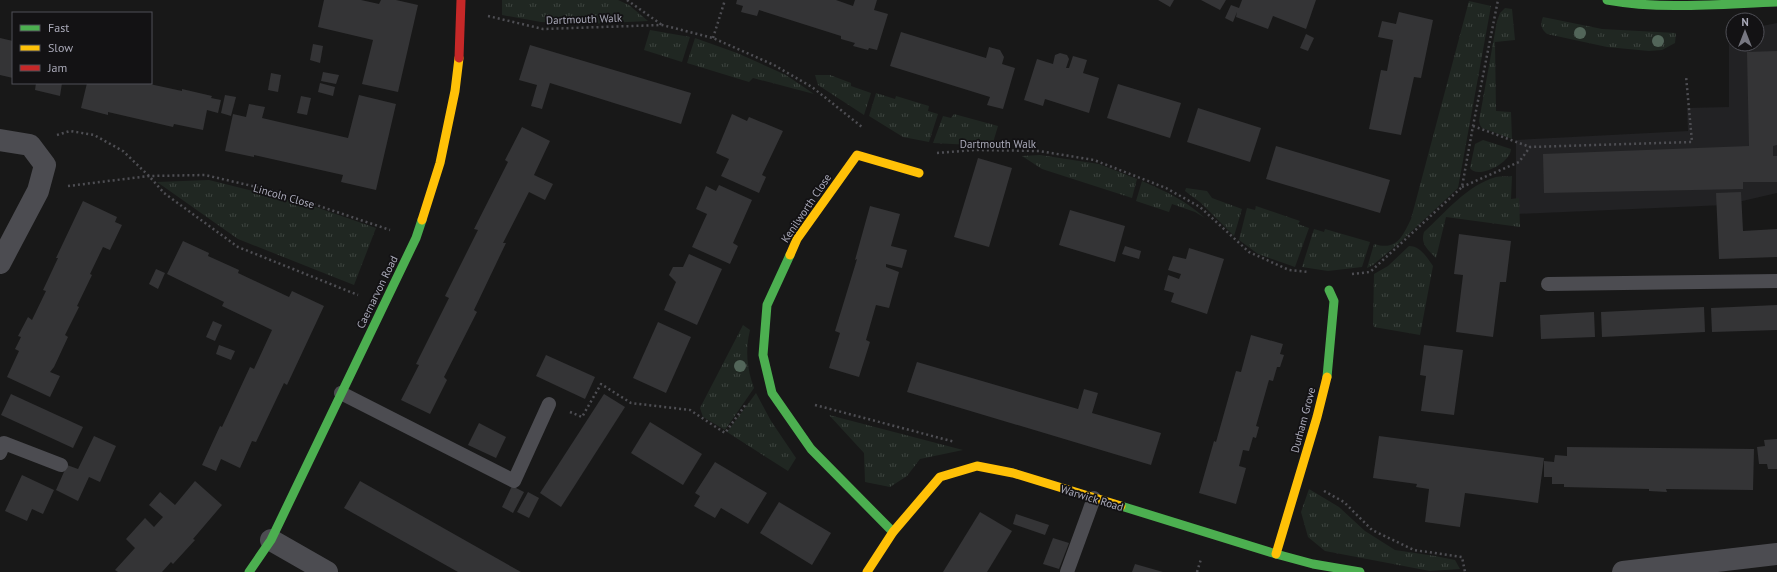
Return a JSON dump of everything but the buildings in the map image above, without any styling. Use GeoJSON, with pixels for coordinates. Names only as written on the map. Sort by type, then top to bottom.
{"type":"FeatureCollection","features":[{"type":"Feature","properties":{"kind":"street"},"geometry":{"type":"LineString","coordinates":[[1608,0],[1634,5],[1698,5],[1777,2]]}},
{"type":"Feature","properties":{"kind":"street","name":"Caernarvon Road"},"geometry":{"type":"LineString","coordinates":[[248,572],[271,540],[416,238],[440,163],[455,91],[460,50],[461,4]]}},
{"type":"Feature","properties":{"kind":"street"},"geometry":{"type":"LineString","coordinates":[[0,140],[30,145],[45,165],[38,191],[0,263]]}},
{"type":"Feature","properties":{"kind":"street","name":"Kenilworth Close"},"geometry":{"type":"LineString","coordinates":[[893,532],[811,449],[772,393],[763,355],[767,305],[797,239],[858,155],[919,173]]}},
{"type":"Feature","properties":{"kind":"street","name":"Durham Grove"},"geometry":{"type":"LineString","coordinates":[[1276,554],[1327,376],[1334,301],[1329,290]]}},
{"type":"Feature","properties":{"kind":"street","name":"Warwick Road"},"geometry":{"type":"LineString","coordinates":[[867,572],[893,532],[940,477],[977,466],[1013,473],[1276,554],[1313,564],[1360,572]]}},
{"type":"Feature","properties":{"kind":"street"},"geometry":{"type":"LineString","coordinates":[[271,540],[327,572]]}},
{"type":"Feature","properties":{"kind":"street"},"geometry":{"type":"LineString","coordinates":[[1623,572],[1646,571],[1777,554]]}},
{"type":"Feature","properties":{"kind":"lane"},"geometry":{"type":"LineString","coordinates":[[1548,284],[1777,280]]}},
{"type":"Feature","properties":{"kind":"lane"},"geometry":{"type":"LineString","coordinates":[[341,393],[514,481],[550,404]]}},
{"type":"Feature","properties":{"kind":"lane"},"geometry":{"type":"LineString","coordinates":[[0,453],[4,443],[61,465]]}},
{"type":"Feature","properties":{"kind":"lane"},"geometry":{"type":"LineString","coordinates":[[1067,572],[1094,498]]}},
{"type":"Feature","properties":{"kind":"path","name":"Dartmouth Walk"},"geometry":{"type":"LineString","coordinates":[[627,0],[662,25]]}},
{"type":"Feature","properties":{"kind":"path"},"geometry":{"type":"LineString","coordinates":[[713,38],[725,0]]}},
{"type":"Feature","properties":{"kind":"path"},"geometry":{"type":"LineString","coordinates":[[1462,187],[1472,126],[1498,0]]}},
{"type":"Feature","properties":{"kind":"path","name":"Dartmouth Walk"},"geometry":{"type":"LineString","coordinates":[[461,4],[544,29],[662,25],[713,38],[774,65],[812,87],[867,131]]}},
{"type":"Feature","properties":{"kind":"path"},"geometry":{"type":"LineString","coordinates":[[1472,126],[1530,147],[1692,142],[1686,76]]}},
{"type":"Feature","properties":{"kind":"path"},"geometry":{"type":"LineString","coordinates":[[30,145],[70,131],[94,135],[123,151],[149,176],[164,194],[238,247],[384,305]]}},
{"type":"Feature","properties":{"kind":"path"},"geometry":{"type":"LineString","coordinates":[[1348,274],[1370,272],[1462,187],[1519,162],[1530,147]]}},
{"type":"Feature","properties":{"kind":"path","name":"Dartmouth Walk"},"geometry":{"type":"LineString","coordinates":[[934,153],[974,150],[1039,151],[1094,160],[1166,188],[1200,207],[1249,252],[1289,270],[1311,272]]}},
{"type":"Feature","properties":{"kind":"path","name":"Lincoln Close"},"geometry":{"type":"LineString","coordinates":[[38,191],[149,176],[205,175],[278,192],[416,238]]}},
{"type":"Feature","properties":{"kind":"path"},"geometry":{"type":"LineString","coordinates":[[550,404],[582,417],[601,384],[631,403],[690,410],[725,433],[768,374]]}},
{"type":"Feature","properties":{"kind":"path"},"geometry":{"type":"LineString","coordinates":[[772,393],[960,444]]}},
{"type":"Feature","properties":{"kind":"path"},"geometry":{"type":"LineString","coordinates":[[1299,478],[1344,502],[1372,530],[1414,550],[1462,557],[1465,572]]}},
{"type":"Feature","properties":{"kind":"shaded area"},"geometry":{"type":"Polygon","coordinates":[[[1777,23],[1777,193],[1725,205],[1516,214],[1516,140],[1688,131],[1687,108],[1729,107],[1729,52],[1765,52],[1765,25],[1777,23]]]}},
{"type":"Feature","properties":{"kind":"green space"},"geometry":{"type":"Polygon","coordinates":[[[502,0],[618,0],[629,5],[648,21],[586,24],[541,22],[502,15],[502,0]]]}},
{"type":"Feature","properties":{"kind":"green space"},"geometry":{"type":"Polygon","coordinates":[[[1469,1],[1491,6],[1458,188],[1398,244],[1373,265],[1367,268],[1374,244],[1388,246],[1398,241],[1411,219],[1469,1]]]}},
{"type":"Feature","properties":{"kind":"green space"},"geometry":{"type":"Polygon","coordinates":[[[1505,8],[1512,9],[1515,40],[1495,42],[1496,111],[1511,112],[1512,139],[1482,128],[1479,121],[1497,21],[1500,13],[1505,8]]]}},
{"type":"Feature","properties":{"kind":"green space"},"geometry":{"type":"Polygon","coordinates":[[[1543,17],[1602,29],[1676,33],[1675,43],[1662,50],[1649,51],[1607,47],[1547,34],[1543,30],[1542,26],[1543,17]]]}},
{"type":"Feature","properties":{"kind":"green space"},"geometry":{"type":"Polygon","coordinates":[[[650,30],[690,37],[682,62],[644,50],[650,30]]]}},
{"type":"Feature","properties":{"kind":"green space"},"geometry":{"type":"Polygon","coordinates":[[[695,38],[737,53],[786,75],[814,94],[753,78],[749,82],[687,63],[695,38]]]}},
{"type":"Feature","properties":{"kind":"green space"},"geometry":{"type":"Polygon","coordinates":[[[815,75],[830,75],[851,83],[851,86],[871,93],[864,115],[818,85],[815,75]]]}},
{"type":"Feature","properties":{"kind":"green space"},"geometry":{"type":"Polygon","coordinates":[[[876,93],[895,99],[896,96],[929,106],[928,111],[938,114],[929,142],[903,137],[869,116],[876,93]]]}},
{"type":"Feature","properties":{"kind":"green space"},"geometry":{"type":"Polygon","coordinates":[[[954,114],[998,126],[992,146],[933,143],[943,116],[951,118],[954,114]]]}},
{"type":"Feature","properties":{"kind":"green space"},"geometry":{"type":"Polygon","coordinates":[[[1483,140],[1511,149],[1510,154],[1506,160],[1493,168],[1486,171],[1474,171],[1470,168],[1475,144],[1483,140]]]}},
{"type":"Feature","properties":{"kind":"green space"},"geometry":{"type":"Polygon","coordinates":[[[1040,155],[1099,164],[1137,179],[1132,198],[1042,169],[1022,156],[1040,155]]]}},
{"type":"Feature","properties":{"kind":"green space"},"geometry":{"type":"Polygon","coordinates":[[[1512,176],[1511,199],[1519,198],[1520,227],[1446,217],[1436,258],[1424,243],[1424,232],[1457,200],[1475,186],[1496,177],[1512,176]]]}},
{"type":"Feature","properties":{"kind":"green space"},"geometry":{"type":"Polygon","coordinates":[[[209,180],[310,205],[376,228],[354,285],[238,239],[157,182],[209,180]]]}},
{"type":"Feature","properties":{"kind":"green space"},"geometry":{"type":"Polygon","coordinates":[[[1142,181],[1175,197],[1190,206],[1205,218],[1195,212],[1172,204],[1169,212],[1136,201],[1142,181]]]}},
{"type":"Feature","properties":{"kind":"green space"},"geometry":{"type":"Polygon","coordinates":[[[1186,188],[1207,191],[1212,198],[1242,209],[1234,236],[1201,203],[1185,191],[1186,188]]]}},
{"type":"Feature","properties":{"kind":"green space"},"geometry":{"type":"Polygon","coordinates":[[[1256,206],[1300,221],[1298,224],[1309,228],[1295,267],[1258,254],[1239,240],[1247,208],[1255,210],[1256,206]]]}},
{"type":"Feature","properties":{"kind":"green space"},"geometry":{"type":"Polygon","coordinates":[[[1314,229],[1324,232],[1325,229],[1370,242],[1362,267],[1328,271],[1302,267],[1314,229]]]}},
{"type":"Feature","properties":{"kind":"green space"},"geometry":{"type":"Polygon","coordinates":[[[1409,246],[1420,250],[1433,266],[1420,335],[1374,327],[1373,323],[1374,274],[1388,266],[1409,246]]]}},
{"type":"Feature","properties":{"kind":"green space"},"geometry":{"type":"Polygon","coordinates":[[[743,325],[750,330],[748,337],[748,359],[754,388],[725,430],[703,417],[700,408],[743,325]]]}},
{"type":"Feature","properties":{"kind":"green space"},"geometry":{"type":"Polygon","coordinates":[[[756,393],[771,421],[796,458],[788,471],[727,432],[756,393]]]}},
{"type":"Feature","properties":{"kind":"green space"},"geometry":{"type":"Polygon","coordinates":[[[829,415],[963,450],[920,459],[907,476],[890,487],[865,482],[864,453],[829,415]]]}},
{"type":"Feature","properties":{"kind":"green space"},"geometry":{"type":"Polygon","coordinates":[[[1309,489],[1339,507],[1365,531],[1395,550],[1455,560],[1460,569],[1430,571],[1325,551],[1308,537],[1301,512],[1309,489]]]}},
{"type":"Feature","properties":{"kind":"traffic: fast"},"geometry":{"type":"LineString","coordinates":[[1607,0],[1671,6],[1777,2]]}},
{"type":"Feature","properties":{"kind":"traffic: fast"},"geometry":{"type":"LineString","coordinates":[[249,572],[271,540],[416,238],[422,220]]}},
{"type":"Feature","properties":{"kind":"traffic: fast"},"geometry":{"type":"LineString","coordinates":[[790,255],[767,305],[763,355],[772,393],[811,449],[893,532]]}},
{"type":"Feature","properties":{"kind":"traffic: fast"},"geometry":{"type":"LineString","coordinates":[[1327,377],[1334,301],[1329,290]]}},
{"type":"Feature","properties":{"kind":"traffic: fast"},"geometry":{"type":"LineString","coordinates":[[1121,506],[1276,554],[1313,564],[1360,572]]}},
{"type":"Feature","properties":{"kind":"traffic: slow"},"geometry":{"type":"LineString","coordinates":[[422,220],[440,163],[455,91],[459,58]]}},
{"type":"Feature","properties":{"kind":"traffic: slow"},"geometry":{"type":"LineString","coordinates":[[790,255],[797,239],[857,155],[919,173]]}},
{"type":"Feature","properties":{"kind":"traffic: slow"},"geometry":{"type":"LineString","coordinates":[[1276,554],[1317,417],[1327,377]]}},
{"type":"Feature","properties":{"kind":"traffic: slow"},"geometry":{"type":"LineString","coordinates":[[867,572],[893,532],[940,477],[977,466],[1013,473],[1121,506]]}},
{"type":"Feature","properties":{"kind":"traffic: jam"},"geometry":{"type":"LineString","coordinates":[[459,58],[461,0]]}}]}
